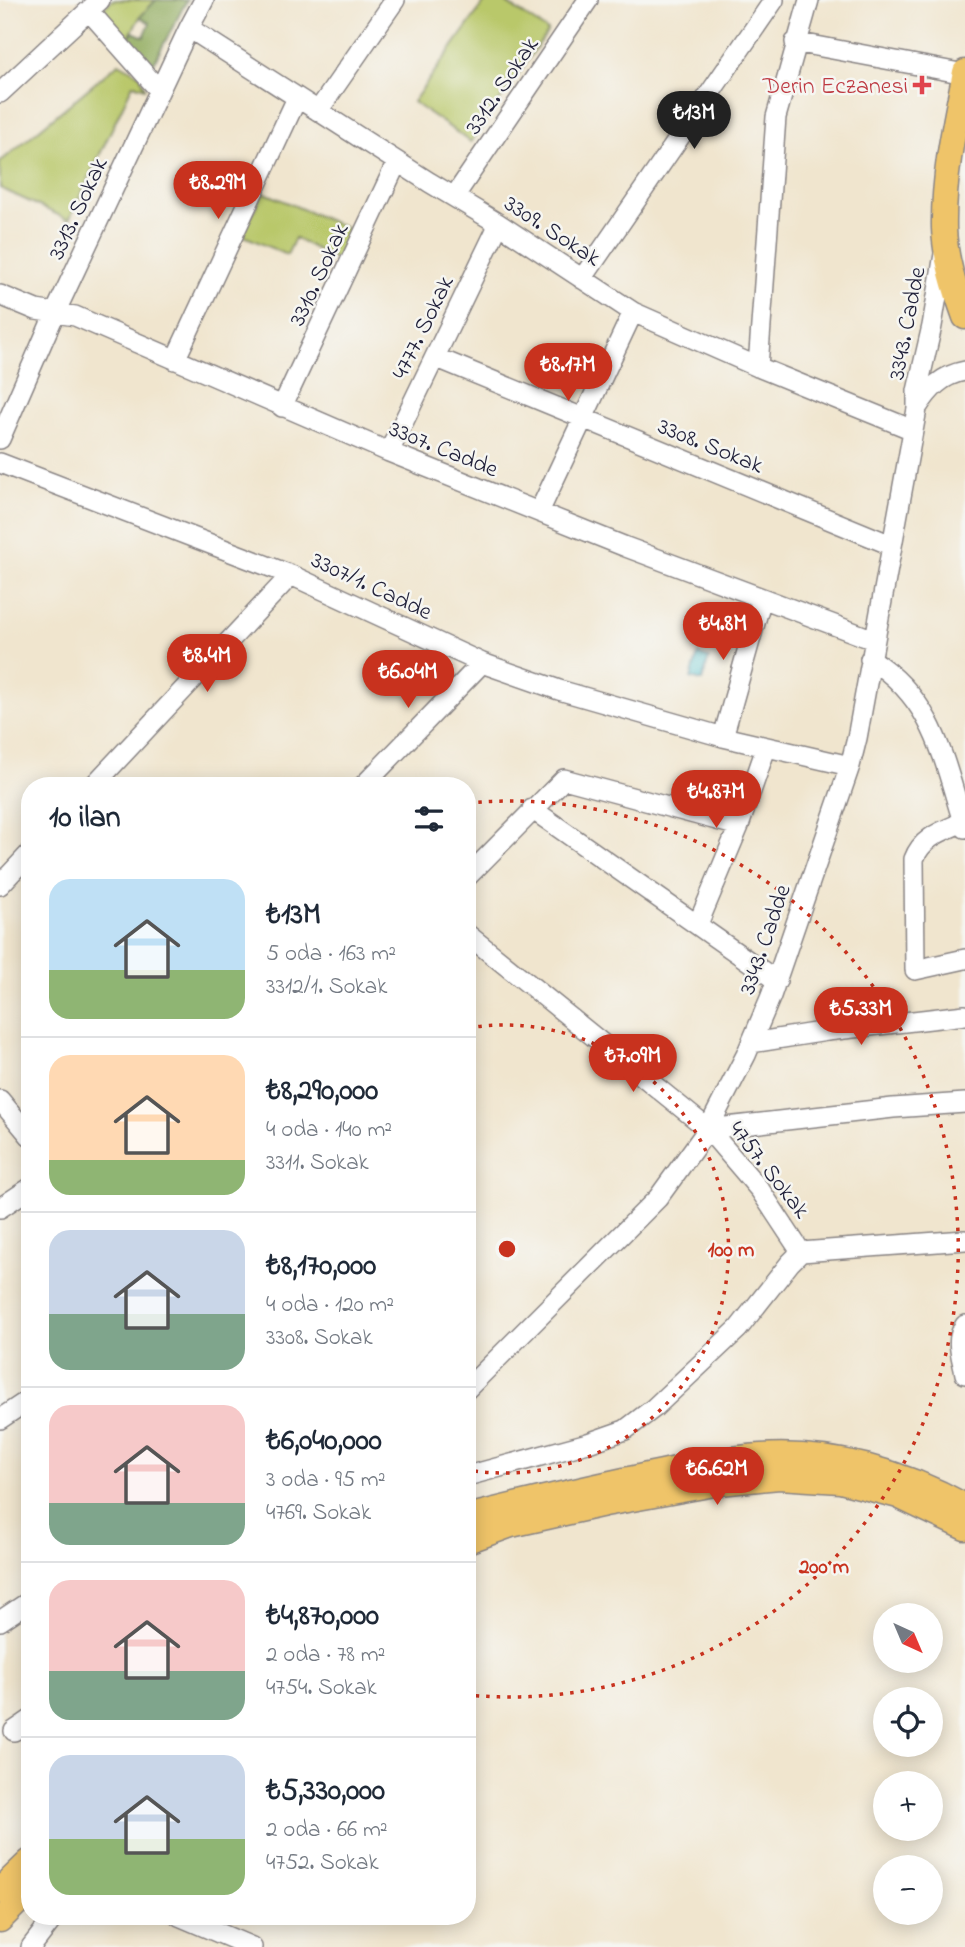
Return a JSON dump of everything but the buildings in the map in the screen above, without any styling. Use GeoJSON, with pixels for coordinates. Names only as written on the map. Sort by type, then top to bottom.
{"type":"FeatureCollection","features":[{"type":"Feature","properties":{"kind":"main road"},"geometry":{"type":"LineString","coordinates":[[965,73],[946,181],[944,228],[946,246],[965,317]]}},
{"type":"Feature","properties":{"kind":"main road"},"geometry":{"type":"LineString","coordinates":[[476,1515],[565,1492],[680,1468],[761,1456],[803,1456],[843,1461],[917,1482],[965,1506]]}},
{"type":"Feature","properties":{"kind":"main road"},"geometry":{"type":"LineString","coordinates":[[476,1538],[511,1525],[605,1504],[720,1483],[779,1477],[840,1481],[898,1496],[965,1528]]}},
{"type":"Feature","properties":{"kind":"main road"},"geometry":{"type":"LineString","coordinates":[[0,1890],[21,1870]]}},
{"type":"Feature","properties":{"kind":"main road"},"geometry":{"type":"LineString","coordinates":[[0,1920],[21,1899]]}},
{"type":"Feature","properties":{"kind":"street","name":"3313. Sokak"},"geometry":{"type":"LineString","coordinates":[[0,439],[55,313],[204,0]]}},
{"type":"Feature","properties":{"kind":"street"},"geometry":{"type":"LineString","coordinates":[[318,111],[395,0]]}},
{"type":"Feature","properties":{"kind":"street","name":"3312. Sokak"},"geometry":{"type":"LineString","coordinates":[[454,197],[588,0]]}},
{"type":"Feature","properties":{"kind":"street"},"geometry":{"type":"LineString","coordinates":[[582,279],[774,0]]}},
{"type":"Feature","properties":{"kind":"street"},"geometry":{"type":"LineString","coordinates":[[758,367],[776,117],[809,0]]}},
{"type":"Feature","properties":{"kind":"street"},"geometry":{"type":"LineString","coordinates":[[0,93],[95,5],[159,90]]}},
{"type":"Feature","properties":{"kind":"street","name":"3309. Sokak"},"geometry":{"type":"LineString","coordinates":[[189,28],[633,312],[758,367],[913,430]]}},
{"type":"Feature","properties":{"kind":"street"},"geometry":{"type":"LineString","coordinates":[[795,42],[965,73]]}},
{"type":"Feature","properties":{"kind":"street"},"geometry":{"type":"LineString","coordinates":[[175,360],[297,98]]}},
{"type":"Feature","properties":{"kind":"street","name":"3310. Sokak"},"geometry":{"type":"LineString","coordinates":[[282,407],[397,162]]}},
{"type":"Feature","properties":{"kind":"street","name":"4777. Sokak"},"geometry":{"type":"LineString","coordinates":[[389,452],[499,224]]}},
{"type":"Feature","properties":{"kind":"street","name":"3343. Cadde"},"geometry":{"type":"LineString","coordinates":[[476,1381],[650,1206],[708,1129],[751,1042],[777,981],[850,765],[946,246]]}},
{"type":"Feature","properties":{"kind":"street","name":"3307. Cadde"},"geometry":{"type":"LineString","coordinates":[[0,295],[36,310],[75,316],[389,452],[874,640]]}},
{"type":"Feature","properties":{"kind":"street"},"geometry":{"type":"LineString","coordinates":[[539,512],[633,312]]}},
{"type":"Feature","properties":{"kind":"street","name":"3308. Sokak"},"geometry":{"type":"LineString","coordinates":[[435,357],[891,545]]}},
{"type":"Feature","properties":{"kind":"street","name":"3343. Cadde"},"geometry":{"type":"LineString","coordinates":[[917,409],[934,385],[944,378],[965,371]]}},
{"type":"Feature","properties":{"kind":"street","name":"3307/1. Cadde"},"geometry":{"type":"LineString","coordinates":[[0,463],[291,575],[482,663],[559,690],[723,737],[850,765]]}},
{"type":"Feature","properties":{"kind":"street"},"geometry":{"type":"LineString","coordinates":[[101,777],[291,575]]}},
{"type":"Feature","properties":{"kind":"street"},"geometry":{"type":"LineString","coordinates":[[723,737],[762,598]]}},
{"type":"Feature","properties":{"kind":"street"},"geometry":{"type":"LineString","coordinates":[[870,659],[900,680],[915,698],[947,765],[964,825],[922,844],[914,859],[915,970],[965,959]]}},
{"type":"Feature","properties":{"kind":"street"},"geometry":{"type":"LineString","coordinates":[[372,777],[482,663]]}},
{"type":"Feature","properties":{"kind":"street"},"geometry":{"type":"LineString","coordinates":[[698,924],[739,826],[766,748]]}},
{"type":"Feature","properties":{"kind":"street"},"geometry":{"type":"LineString","coordinates":[[476,868],[564,779],[739,826]]}},
{"type":"Feature","properties":{"kind":"street"},"geometry":{"type":"LineString","coordinates":[[532,809],[777,981]]}},
{"type":"Feature","properties":{"kind":"street"},"geometry":{"type":"LineString","coordinates":[[0,885],[21,863]]}},
{"type":"Feature","properties":{"kind":"street","name":"4757. Sokak"},"geometry":{"type":"LineString","coordinates":[[476,941],[708,1129],[760,1190],[801,1252]]}},
{"type":"Feature","properties":{"kind":"street"},"geometry":{"type":"LineString","coordinates":[[751,1042],[965,1015]]}},
{"type":"Feature","properties":{"kind":"street"},"geometry":{"type":"LineString","coordinates":[[0,1100],[21,1125]]}},
{"type":"Feature","properties":{"kind":"street"},"geometry":{"type":"LineString","coordinates":[[708,1129],[893,1108],[965,1103]]}},
{"type":"Feature","properties":{"kind":"street"},"geometry":{"type":"LineString","coordinates":[[0,1208],[21,1194]]}},
{"type":"Feature","properties":{"kind":"street"},"geometry":{"type":"LineString","coordinates":[[476,1474],[625,1430],[654,1408],[738,1329],[801,1252],[965,1240]]}},
{"type":"Feature","properties":{"kind":"street"},"geometry":{"type":"LineString","coordinates":[[963,1328],[959,1343],[965,1374]]}},
{"type":"Feature","properties":{"kind":"street"},"geometry":{"type":"LineString","coordinates":[[0,1419],[21,1405]]}},
{"type":"Feature","properties":{"kind":"street"},"geometry":{"type":"LineString","coordinates":[[0,1621],[21,1607]]}},
{"type":"Feature","properties":{"kind":"street"},"geometry":{"type":"LineString","coordinates":[[31,1947],[48,1925]]}},
{"type":"Feature","properties":{"kind":"street"},"geometry":{"type":"LineString","coordinates":[[191,1925],[210,1939],[252,1947]]}},
{"type":"Feature","properties":{"kind":"green space"},"geometry":{"type":"Polygon","coordinates":[[[112,0],[156,0],[140,17],[129,37],[134,43],[131,48],[101,10],[112,0]]]}},
{"type":"Feature","properties":{"kind":"green space"},"geometry":{"type":"Polygon","coordinates":[[[156,0],[187,0],[150,70],[131,48],[134,43],[129,37],[133,32],[144,37],[150,23],[140,17],[156,0]]]}},
{"type":"Feature","properties":{"kind":"green space"},"geometry":{"type":"Polygon","coordinates":[[[486,0],[502,0],[548,31],[471,142],[413,102],[486,0]]]}},
{"type":"Feature","properties":{"kind":"green space"},"geometry":{"type":"Polygon","coordinates":[[[119,63],[140,75],[145,88],[133,84],[69,220],[0,188],[0,162],[119,63]]]}},
{"type":"Feature","properties":{"kind":"green space"},"geometry":{"type":"Polygon","coordinates":[[[263,192],[353,231],[339,261],[295,238],[287,255],[242,235],[263,192]]]}},
{"type":"Feature","properties":{"kind":"water"},"geometry":{"type":"Polygon","coordinates":[[[698,654],[709,658],[702,681],[691,678],[698,654]]]}},
{"type":"Feature","properties":{"kind":"place","name":"Derin Eczanesi"},"geometry":{"type":"Point","coordinates":[922,85]}}]}
